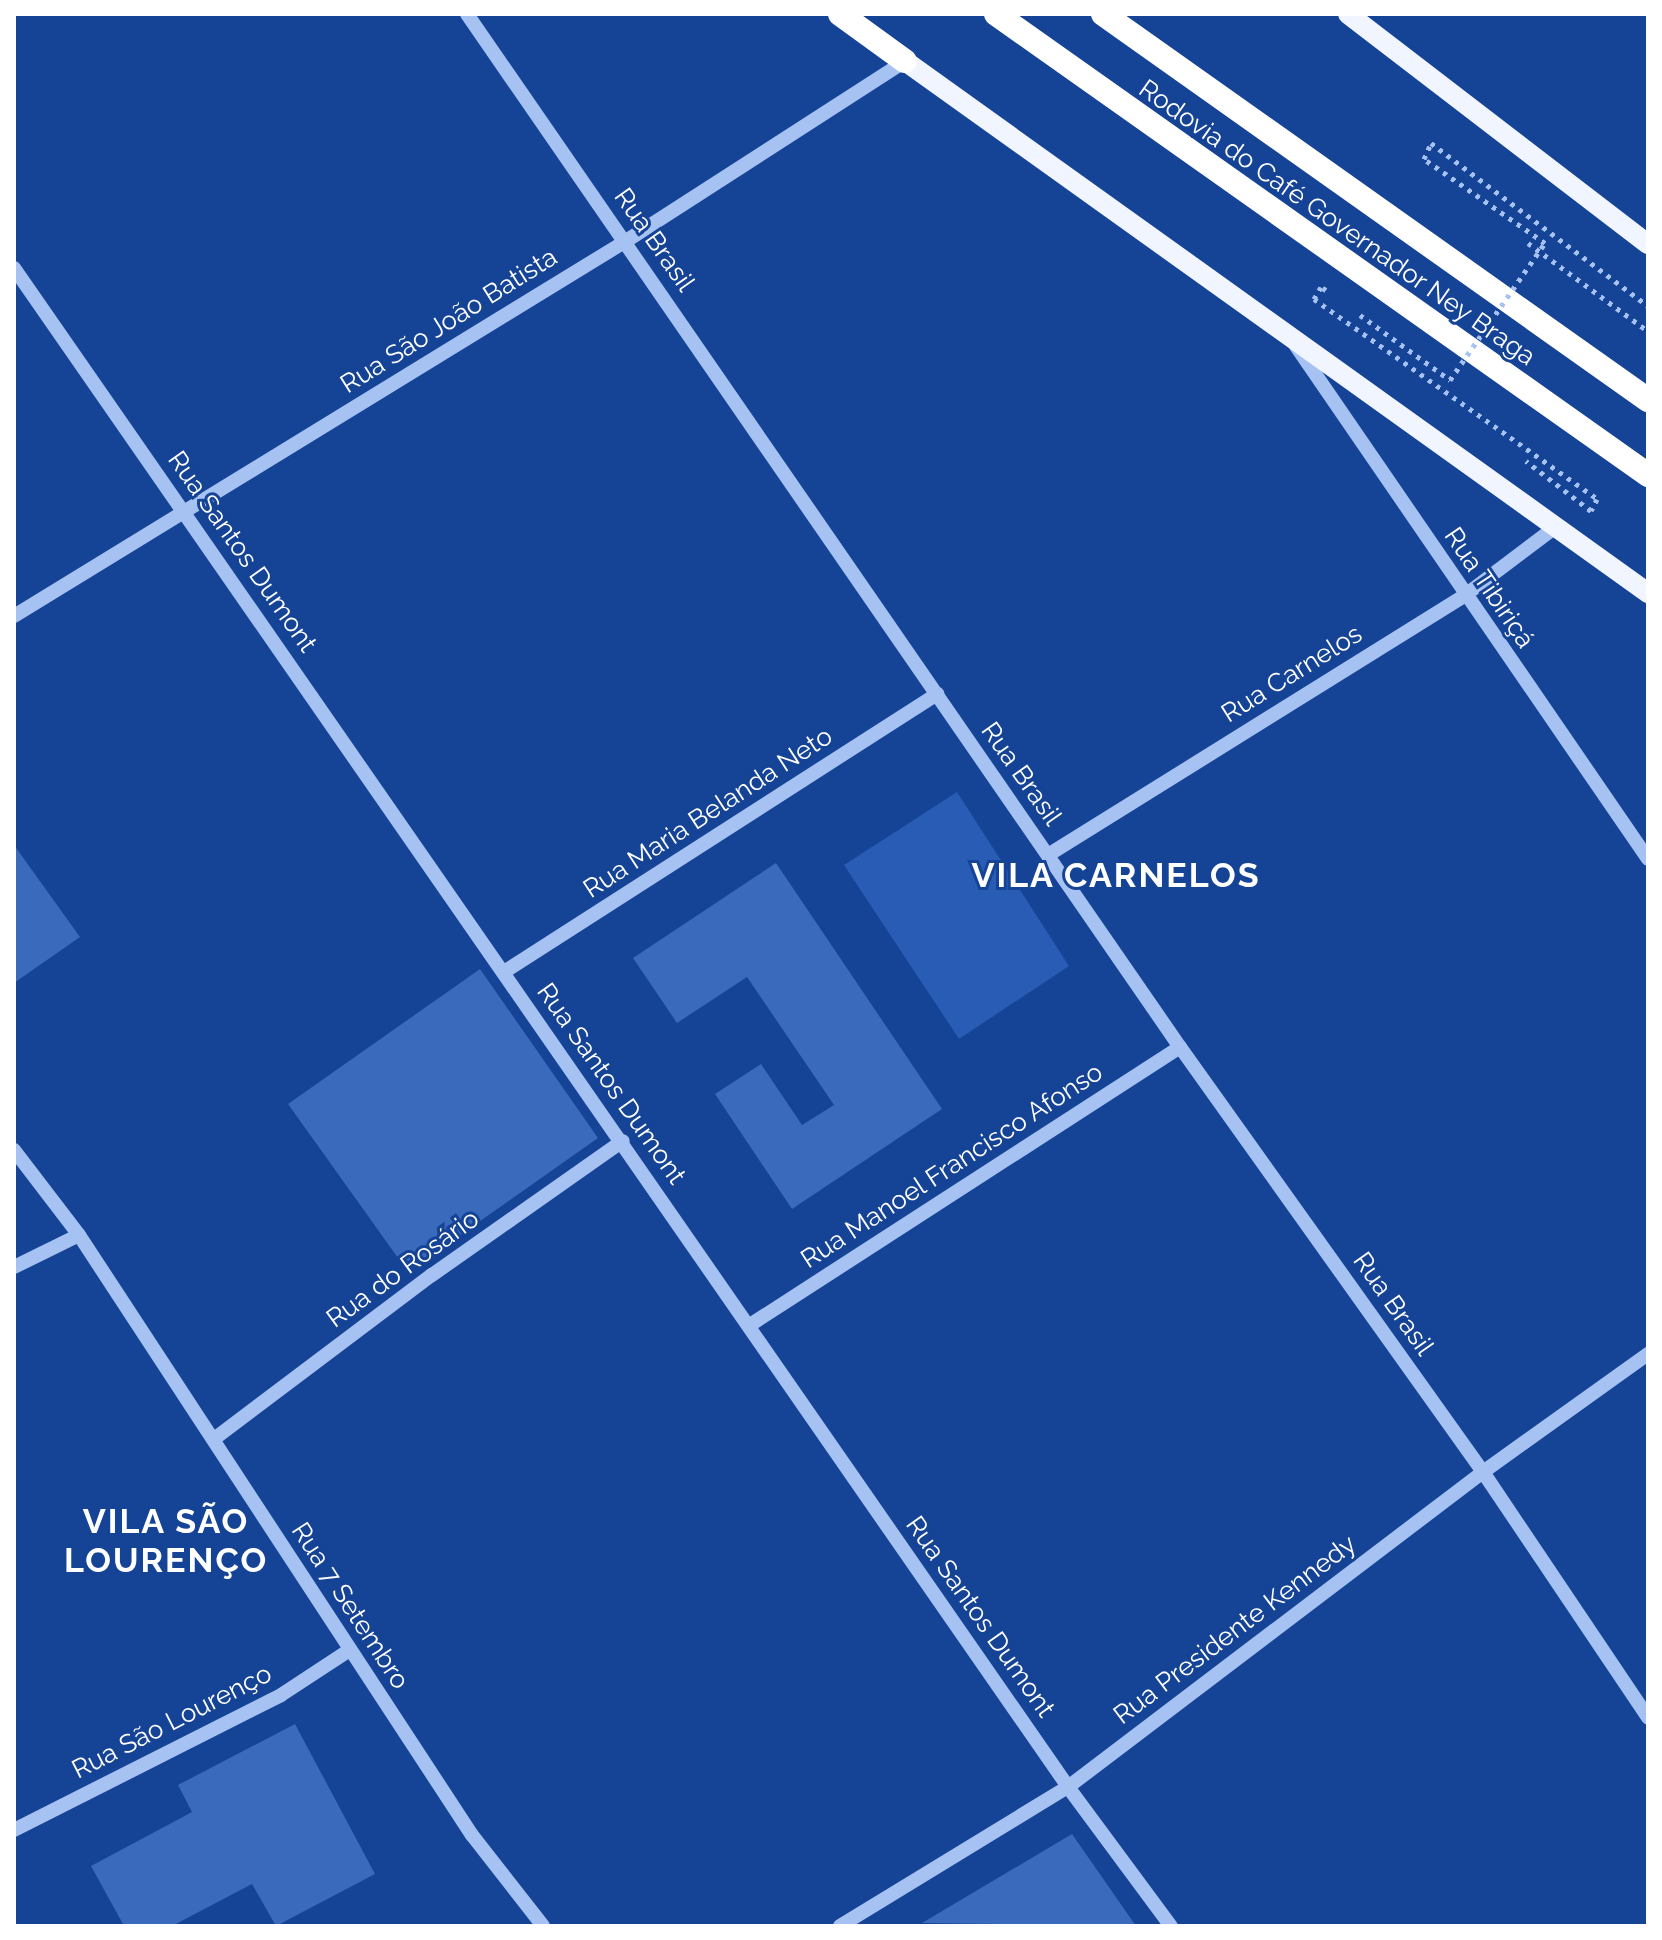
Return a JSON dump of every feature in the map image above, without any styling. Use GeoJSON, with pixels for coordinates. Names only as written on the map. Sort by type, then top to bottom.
{"type":"FeatureCollection","features":[{"type":"Feature","properties":{"kind":"highway"},"geometry":{"type":"LineString","coordinates":[[840,14],[905,61]]}},
{"type":"Feature","properties":{"kind":"highway","name":"Rodovia do Café Governador Ney Braga"},"geometry":{"type":"LineString","coordinates":[[996,14],[1648,475]]}},
{"type":"Feature","properties":{"kind":"highway","name":"Rodovia do Café Governador Ney Braga"},"geometry":{"type":"LineString","coordinates":[[1103,14],[1648,400]]}},
{"type":"Feature","properties":{"kind":"main road"},"geometry":{"type":"LineString","coordinates":[[1348,14],[1648,244]]}},
{"type":"Feature","properties":{"kind":"main road"},"geometry":{"type":"LineString","coordinates":[[905,61],[1648,593]]}},
{"type":"Feature","properties":{"kind":"street","name":"Rua Brasil"},"geometry":{"type":"LineString","coordinates":[[467,14],[1180,1047],[1483,1472],[1648,1718]]}},
{"type":"Feature","properties":{"kind":"street","name":"Rua São João Batista"},"geometry":{"type":"LineString","coordinates":[[14,616],[626,241],[905,61]]}},
{"type":"Feature","properties":{"kind":"street","name":"Rua Santos Dumont"},"geometry":{"type":"LineString","coordinates":[[14,268],[623,1141],[1068,1787],[1171,1926]]}},
{"type":"Feature","properties":{"kind":"street","name":"Rua Tibiriçá"},"geometry":{"type":"LineString","coordinates":[[1294,342],[1464,596],[1648,859]]}},
{"type":"Feature","properties":{"kind":"street","name":"Rua Carnelos"},"geometry":{"type":"LineString","coordinates":[[1048,855],[1464,596],[1557,526]]}},
{"type":"Feature","properties":{"kind":"street","name":"Rua Maria Belanda Neto"},"geometry":{"type":"LineString","coordinates":[[504,972],[937,694]]}},
{"type":"Feature","properties":{"kind":"street","name":"Rua Manoel Francisco Afonso"},"geometry":{"type":"LineString","coordinates":[[750,1325],[1180,1047]]}},
{"type":"Feature","properties":{"kind":"street","name":"Rua do Rosário"},"geometry":{"type":"LineString","coordinates":[[214,1439],[432,1275],[623,1141]]}},
{"type":"Feature","properties":{"kind":"street","name":"Rua 7 Setembro"},"geometry":{"type":"LineString","coordinates":[[14,1150],[79,1235],[214,1439],[348,1651],[472,1835],[543,1926]]}},
{"type":"Feature","properties":{"kind":"street"},"geometry":{"type":"LineString","coordinates":[[14,1267],[79,1235]]}},
{"type":"Feature","properties":{"kind":"street","name":"Rua Presidente Kennedy"},"geometry":{"type":"LineString","coordinates":[[840,1926],[1068,1787],[1483,1472],[1648,1354]]}},
{"type":"Feature","properties":{"kind":"street","name":"Rua São Lourenço"},"geometry":{"type":"LineString","coordinates":[[14,1830],[281,1695],[348,1651]]}},
{"type":"Feature","properties":{"kind":"path"},"geometry":{"type":"LineString","coordinates":[[1347,305],[1450,380],[1545,243],[1424,159],[1431,143],[1648,306]]}},
{"type":"Feature","properties":{"kind":"path"},"geometry":{"type":"LineString","coordinates":[[1528,243],[1648,331]]}},
{"type":"Feature","properties":{"kind":"path"},"geometry":{"type":"LineString","coordinates":[[1334,296],[1321,287],[1314,299],[1597,499],[1591,511],[1526,461]]}},
{"type":"Feature","properties":{"kind":"shaded area"},"geometry":{"type":"Polygon","coordinates":[[[957,792],[1069,966],[959,1039],[844,865],[957,792]]]}},
{"type":"Feature","properties":{"kind":"building"},"geometry":{"type":"Polygon","coordinates":[[[14,845],[80,937],[14,983],[14,845]]]}},
{"type":"Feature","properties":{"kind":"building"},"geometry":{"type":"Polygon","coordinates":[[[776,863],[942,1109],[792,1209],[715,1094],[761,1064],[802,1125],[834,1105],[747,977],[677,1023],[633,958],[776,863]]]}},
{"type":"Feature","properties":{"kind":"building"},"geometry":{"type":"Polygon","coordinates":[[[480,969],[598,1138],[408,1272],[288,1104],[480,969]]]}},
{"type":"Feature","properties":{"kind":"building"},"geometry":{"type":"Polygon","coordinates":[[[295,1724],[375,1874],[276,1926],[252,1884],[172,1926],[124,1926],[91,1866],[192,1812],[178,1785],[295,1724]]]}},
{"type":"Feature","properties":{"kind":"building"},"geometry":{"type":"Polygon","coordinates":[[[1072,1834],[1136,1926],[922,1923],[1072,1834]]]}},
{"type":"Feature","properties":{"kind":"district","name":"VILA CARNELOS"},"geometry":{"type":"Point","coordinates":[1116,876]}},
{"type":"Feature","properties":{"kind":"district","name":"VILA SÃO LOURENÇO"},"geometry":{"type":"Point","coordinates":[166,1540]}}]}
